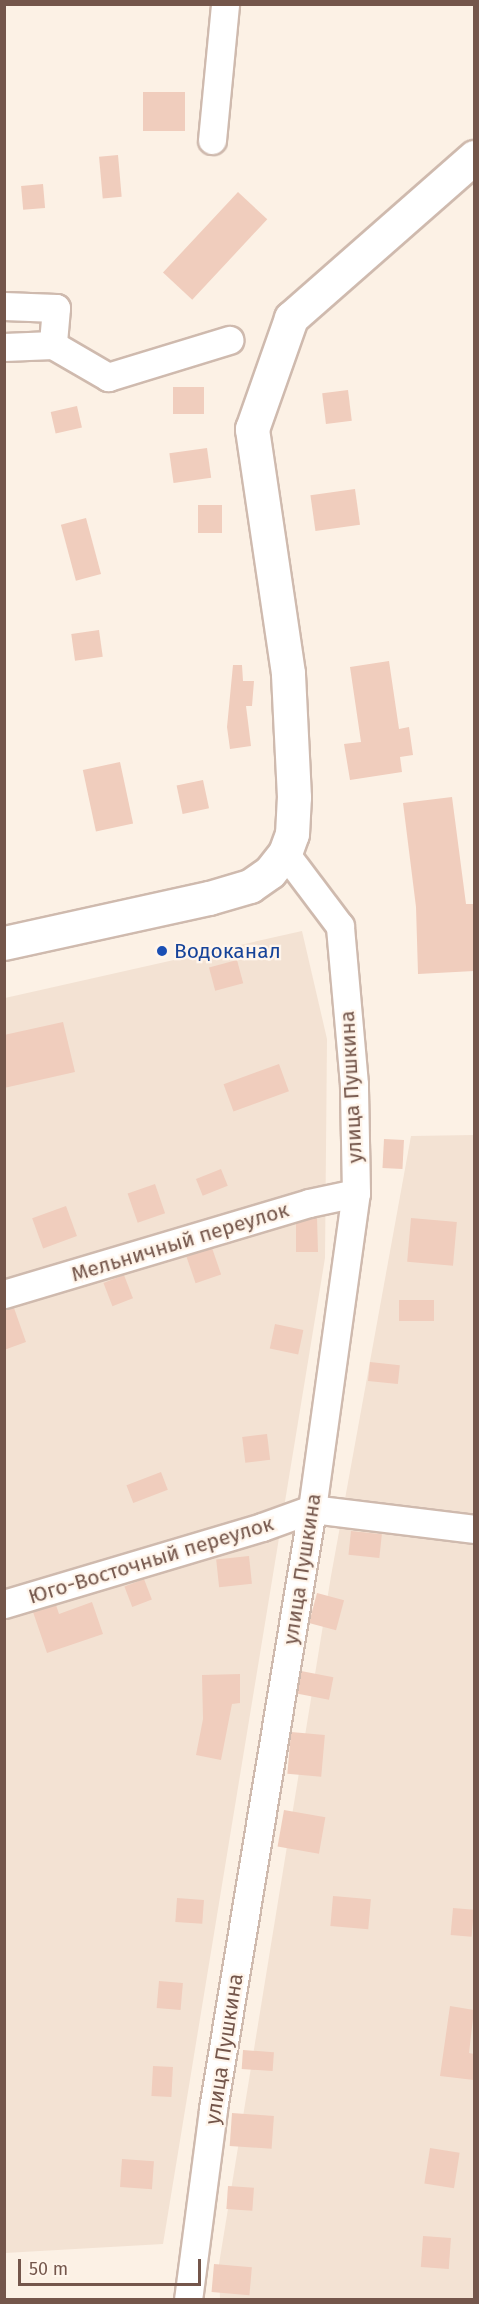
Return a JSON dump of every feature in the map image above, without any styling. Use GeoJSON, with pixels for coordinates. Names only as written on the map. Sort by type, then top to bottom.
{"type":"FeatureCollection","features":[{"type":"Feature","properties":{"kind":"street"},"geometry":{"type":"LineString","coordinates":[[212,140],[225,4]]}},
{"type":"Feature","properties":{"kind":"street"},"geometry":{"type":"LineString","coordinates":[[4,943],[209,898],[250,886],[270,872],[285,853],[292,834],[294,797],[288,673],[252,429],[291,318],[474,157]]}},
{"type":"Feature","properties":{"kind":"street"},"geometry":{"type":"LineString","coordinates":[[4,306],[56,308],[53,345]]}},
{"type":"Feature","properties":{"kind":"street"},"geometry":{"type":"LineString","coordinates":[[4,347],[53,345],[108,377],[230,340]]}},
{"type":"Feature","properties":{"kind":"street","name":"улица Пушкина"},"geometry":{"type":"LineString","coordinates":[[188,2300],[213,2109],[312,1509],[356,1193],[354,1084],[340,926],[285,853]]}},
{"type":"Feature","properties":{"kind":"street","name":"Мельничный переулок"},"geometry":{"type":"LineString","coordinates":[[4,1294],[309,1203],[356,1193]]}},
{"type":"Feature","properties":{"kind":"street","name":"Юго-Восточный переулок"},"geometry":{"type":"LineString","coordinates":[[4,1604],[262,1527],[312,1509],[474,1530]]}},
{"type":"Feature","properties":{"kind":"shaded area"},"geometry":{"type":"Polygon","coordinates":[[[302,931],[327,1039],[325,1258],[163,2244],[5,2253],[5,998],[302,931]]]}},
{"type":"Feature","properties":{"kind":"shaded area"},"geometry":{"type":"Polygon","coordinates":[[[474,1135],[474,2299],[220,2300],[219,2264],[331,1576],[411,1136],[474,1135]]]}},
{"type":"Feature","properties":{"kind":"building"},"geometry":{"type":"Polygon","coordinates":[[[143,92],[185,92],[185,131],[143,131],[143,92]]]}},
{"type":"Feature","properties":{"kind":"building"},"geometry":{"type":"Polygon","coordinates":[[[118,155],[122,197],[103,198],[99,157],[118,155]]]}},
{"type":"Feature","properties":{"kind":"building"},"geometry":{"type":"Polygon","coordinates":[[[43,184],[45,208],[23,210],[21,186],[43,184]]]}},
{"type":"Feature","properties":{"kind":"building"},"geometry":{"type":"Polygon","coordinates":[[[238,192],[267,219],[192,300],[163,272],[238,192]]]}},
{"type":"Feature","properties":{"kind":"building"},"geometry":{"type":"Polygon","coordinates":[[[173,387],[204,387],[204,414],[173,414],[173,387]]]}},
{"type":"Feature","properties":{"kind":"building"},"geometry":{"type":"Polygon","coordinates":[[[348,390],[352,421],[326,424],[322,393],[348,390]]]}},
{"type":"Feature","properties":{"kind":"building"},"geometry":{"type":"Polygon","coordinates":[[[77,406],[82,427],[56,434],[51,412],[77,406]]]}},
{"type":"Feature","properties":{"kind":"building"},"geometry":{"type":"Polygon","coordinates":[[[207,448],[211,478],[174,483],[169,453],[207,448]]]}},
{"type":"Feature","properties":{"kind":"building"},"geometry":{"type":"Polygon","coordinates":[[[355,489],[360,525],[315,531],[310,495],[355,489]]]}},
{"type":"Feature","properties":{"kind":"building"},"geometry":{"type":"Polygon","coordinates":[[[198,505],[222,505],[222,533],[198,533],[198,505]]]}},
{"type":"Feature","properties":{"kind":"building"},"geometry":{"type":"Polygon","coordinates":[[[86,518],[101,574],[76,581],[61,525],[86,518]]]}},
{"type":"Feature","properties":{"kind":"building"},"geometry":{"type":"Polygon","coordinates":[[[99,630],[103,657],[75,661],[71,634],[99,630]]]}},
{"type":"Feature","properties":{"kind":"building"},"geometry":{"type":"Polygon","coordinates":[[[389,661],[399,729],[409,727],[413,755],[400,757],[402,772],[350,780],[344,744],[361,742],[350,667],[389,661]]]}},
{"type":"Feature","properties":{"kind":"building"},"geometry":{"type":"Polygon","coordinates":[[[233,665],[242,665],[243,681],[254,681],[252,706],[246,706],[251,746],[230,749],[227,727],[233,665]]]}},
{"type":"Feature","properties":{"kind":"building"},"geometry":{"type":"Polygon","coordinates":[[[120,762],[133,824],[96,832],[83,770],[120,762]]]}},
{"type":"Feature","properties":{"kind":"building"},"geometry":{"type":"Polygon","coordinates":[[[203,780],[209,808],[183,814],[177,786],[203,780]]]}},
{"type":"Feature","properties":{"kind":"building"},"geometry":{"type":"Polygon","coordinates":[[[452,797],[466,904],[474,904],[474,971],[418,974],[416,907],[403,803],[452,797]]]}},
{"type":"Feature","properties":{"kind":"building"},"geometry":{"type":"Polygon","coordinates":[[[237,960],[243,983],[215,991],[209,968],[237,960]]]}},
{"type":"Feature","properties":{"kind":"building"},"geometry":{"type":"Polygon","coordinates":[[[63,1022],[75,1072],[4,1088],[4,1035],[63,1022]]]}},
{"type":"Feature","properties":{"kind":"building"},"geometry":{"type":"Polygon","coordinates":[[[279,1064],[289,1091],[233,1111],[224,1084],[279,1064]]]}},
{"type":"Feature","properties":{"kind":"building"},"geometry":{"type":"Polygon","coordinates":[[[384,1139],[404,1140],[402,1169],[382,1168],[384,1139]]]}},
{"type":"Feature","properties":{"kind":"building"},"geometry":{"type":"Polygon","coordinates":[[[221,1169],[228,1186],[203,1196],[196,1179],[221,1169]]]}},
{"type":"Feature","properties":{"kind":"building"},"geometry":{"type":"Polygon","coordinates":[[[155,1184],[165,1213],[138,1223],[128,1193],[155,1184]]]}},
{"type":"Feature","properties":{"kind":"building"},"geometry":{"type":"Polygon","coordinates":[[[66,1206],[77,1236],[43,1248],[32,1218],[66,1206]]]}},
{"type":"Feature","properties":{"kind":"building"},"geometry":{"type":"Polygon","coordinates":[[[317,1217],[318,1252],[296,1252],[296,1223],[317,1217]]]}},
{"type":"Feature","properties":{"kind":"building"},"geometry":{"type":"Polygon","coordinates":[[[411,1218],[457,1222],[453,1266],[407,1262],[411,1218]]]}},
{"type":"Feature","properties":{"kind":"building"},"geometry":{"type":"Polygon","coordinates":[[[212,1248],[221,1274],[196,1283],[186,1257],[212,1248]]]}},
{"type":"Feature","properties":{"kind":"building"},"geometry":{"type":"Polygon","coordinates":[[[124,1275],[133,1298],[112,1306],[103,1283],[124,1275]]]}},
{"type":"Feature","properties":{"kind":"building"},"geometry":{"type":"Polygon","coordinates":[[[399,1300],[434,1300],[434,1321],[399,1321],[399,1300]]]}},
{"type":"Feature","properties":{"kind":"building"},"geometry":{"type":"Polygon","coordinates":[[[14,1308],[26,1342],[4,1350],[4,1309],[14,1308]]]}},
{"type":"Feature","properties":{"kind":"building"},"geometry":{"type":"Polygon","coordinates":[[[275,1324],[303,1330],[298,1354],[270,1348],[275,1324]]]}},
{"type":"Feature","properties":{"kind":"building"},"geometry":{"type":"Polygon","coordinates":[[[370,1362],[400,1365],[398,1384],[368,1381],[370,1362]]]}},
{"type":"Feature","properties":{"kind":"building"},"geometry":{"type":"Polygon","coordinates":[[[267,1434],[270,1460],[245,1463],[242,1437],[267,1434]]]}},
{"type":"Feature","properties":{"kind":"building"},"geometry":{"type":"Polygon","coordinates":[[[161,1472],[168,1490],[133,1503],[126,1485],[161,1472]]]}},
{"type":"Feature","properties":{"kind":"building"},"geometry":{"type":"Polygon","coordinates":[[[351,1531],[382,1534],[379,1558],[348,1555],[351,1531]]]}},
{"type":"Feature","properties":{"kind":"building"},"geometry":{"type":"Polygon","coordinates":[[[249,1556],[252,1584],[219,1587],[216,1559],[249,1556]]]}},
{"type":"Feature","properties":{"kind":"building"},"geometry":{"type":"Polygon","coordinates":[[[144,1579],[152,1600],[132,1607],[124,1587],[144,1579]]]}},
{"type":"Feature","properties":{"kind":"building"},"geometry":{"type":"Polygon","coordinates":[[[317,1593],[344,1600],[336,1630],[309,1623],[317,1593]]]}},
{"type":"Feature","properties":{"kind":"building"},"geometry":{"type":"Polygon","coordinates":[[[92,1602],[103,1634],[47,1653],[33,1612],[56,1605],[59,1614],[92,1602]]]}},
{"type":"Feature","properties":{"kind":"building"},"geometry":{"type":"Polygon","coordinates":[[[301,1671],[333,1677],[329,1700],[297,1694],[301,1671]]]}},
{"type":"Feature","properties":{"kind":"building"},"geometry":{"type":"Polygon","coordinates":[[[240,1674],[240,1703],[232,1704],[221,1760],[196,1755],[203,1719],[202,1675],[240,1674]]]}},
{"type":"Feature","properties":{"kind":"building"},"geometry":{"type":"Polygon","coordinates":[[[291,1732],[325,1735],[321,1777],[287,1774],[291,1732]]]}},
{"type":"Feature","properties":{"kind":"building"},"geometry":{"type":"Polygon","coordinates":[[[284,1810],[325,1817],[319,1854],[278,1846],[284,1810]]]}},
{"type":"Feature","properties":{"kind":"building"},"geometry":{"type":"Polygon","coordinates":[[[333,1896],[371,1899],[368,1929],[330,1926],[333,1896]]]}},
{"type":"Feature","properties":{"kind":"building"},"geometry":{"type":"Polygon","coordinates":[[[177,1898],[204,1900],[202,1924],[175,1922],[177,1898]]]}},
{"type":"Feature","properties":{"kind":"building"},"geometry":{"type":"Polygon","coordinates":[[[453,1908],[474,1910],[472,1937],[451,1935],[453,1908]]]}},
{"type":"Feature","properties":{"kind":"building"},"geometry":{"type":"Polygon","coordinates":[[[159,1981],[183,1983],[181,2010],[157,2008],[159,1981]]]}},
{"type":"Feature","properties":{"kind":"building"},"geometry":{"type":"Polygon","coordinates":[[[450,2006],[474,2010],[469,2053],[474,2054],[474,2080],[440,2076],[450,2006]]]}},
{"type":"Feature","properties":{"kind":"building"},"geometry":{"type":"Polygon","coordinates":[[[243,2050],[274,2052],[273,2071],[242,2069],[243,2050]]]}},
{"type":"Feature","properties":{"kind":"building"},"geometry":{"type":"Polygon","coordinates":[[[153,2066],[173,2067],[171,2097],[151,2096],[153,2066]]]}},
{"type":"Feature","properties":{"kind":"building"},"geometry":{"type":"Polygon","coordinates":[[[232,2113],[274,2116],[272,2149],[230,2146],[232,2113]]]}},
{"type":"Feature","properties":{"kind":"building"},"geometry":{"type":"Polygon","coordinates":[[[430,2148],[460,2153],[454,2188],[424,2184],[430,2148]]]}},
{"type":"Feature","properties":{"kind":"building"},"geometry":{"type":"Polygon","coordinates":[[[122,2159],[154,2161],[152,2189],[120,2187],[122,2159]]]}},
{"type":"Feature","properties":{"kind":"building"},"geometry":{"type":"Polygon","coordinates":[[[228,2186],[254,2188],[252,2211],[226,2209],[228,2186]]]}},
{"type":"Feature","properties":{"kind":"building"},"geometry":{"type":"Polygon","coordinates":[[[423,2236],[451,2238],[449,2269],[421,2267],[423,2236]]]}},
{"type":"Feature","properties":{"kind":"building"},"geometry":{"type":"Polygon","coordinates":[[[214,2264],[252,2267],[249,2295],[212,2292],[214,2264]]]}},
{"type":"Feature","properties":{"kind":"place","name":"Водоканал"},"geometry":{"type":"Point","coordinates":[162,951]}}]}
